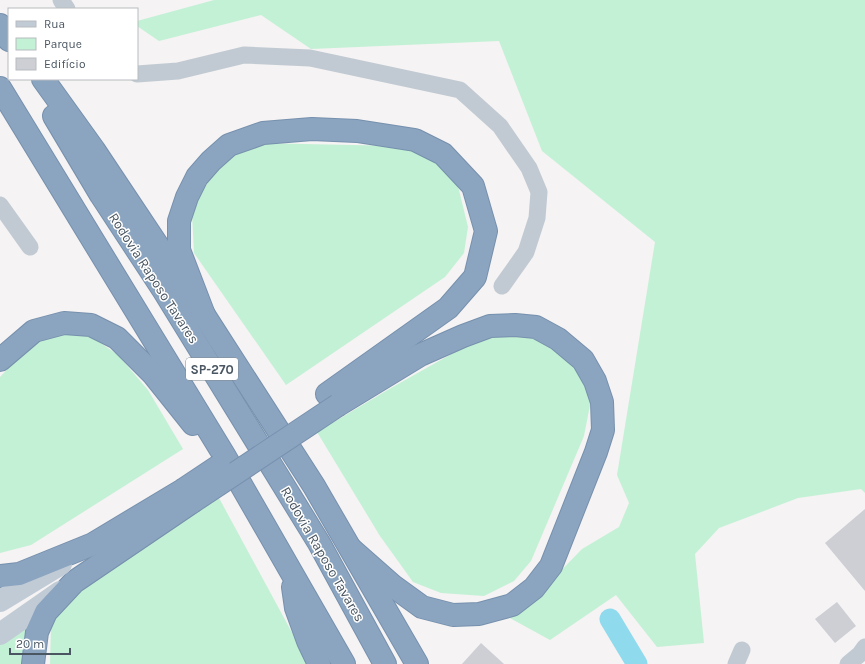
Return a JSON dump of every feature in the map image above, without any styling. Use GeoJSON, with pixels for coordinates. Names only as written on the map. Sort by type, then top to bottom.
{"type":"FeatureCollection","features":[{"type":"Feature","properties":{"kind":"highway"},"geometry":{"type":"LineString","coordinates":[[0,19],[8,31]]}},
{"type":"Feature","properties":{"kind":"highway"},"geometry":{"type":"LineString","coordinates":[[0,25],[8,38]]}},
{"type":"Feature","properties":{"kind":"highway","name":"Rodovia Raposo Tavares"},"geometry":{"type":"LineString","coordinates":[[33,80],[101,195],[164,291],[319,543],[385,664]]}},
{"type":"Feature","properties":{"kind":"highway"},"geometry":{"type":"LineString","coordinates":[[44,80],[94,150],[204,315]]}},
{"type":"Feature","properties":{"kind":"highway","name":"SP-270"},"geometry":{"type":"LineString","coordinates":[[0,88],[224,455],[344,664]]}},
{"type":"Feature","properties":{"kind":"highway"},"geometry":{"type":"LineString","coordinates":[[33,664],[37,632],[46,612],[74,582],[187,496],[333,400],[448,308],[475,277],[486,231],[473,186],[443,154],[415,140],[361,132],[312,129],[263,133],[229,146],[211,161],[197,177],[187,197],[179,221],[178,250],[204,315]]}},
{"type":"Feature","properties":{"kind":"highway","name":"Rodovia Raposo Tavares"},"geometry":{"type":"LineString","coordinates":[[204,315],[314,486],[397,630]]}},
{"type":"Feature","properties":{"kind":"highway"},"geometry":{"type":"LineString","coordinates":[[0,360],[34,331],[64,323],[91,325],[117,338],[153,374],[196,428],[224,455]]}},
{"type":"Feature","properties":{"kind":"highway"},"geometry":{"type":"LineString","coordinates":[[333,400],[420,355],[463,336],[490,326],[515,325],[536,327],[558,339],[583,360],[595,381],[602,402],[603,430],[596,452],[551,566],[534,588],[512,605],[479,614],[453,615],[422,607],[393,586],[351,549]]}},
{"type":"Feature","properties":{"kind":"highway"},"geometry":{"type":"LineString","coordinates":[[0,576],[19,574],[93,544],[187,496]]}},
{"type":"Feature","properties":{"kind":"highway"},"geometry":{"type":"LineString","coordinates":[[292,572],[296,608],[308,641],[319,664]]}},
{"type":"Feature","properties":{"kind":"highway"},"geometry":{"type":"LineString","coordinates":[[397,630],[411,664]]}},
{"type":"Feature","properties":{"kind":"highway"},"geometry":{"type":"LineString","coordinates":[[397,630],[418,664]]}},
{"type":"Feature","properties":{"kind":"main road"},"geometry":{"type":"LineString","coordinates":[[0,601],[93,544]]}},
{"type":"Feature","properties":{"kind":"main road"},"geometry":{"type":"LineString","coordinates":[[0,634],[74,582]]}},
{"type":"Feature","properties":{"kind":"street"},"geometry":{"type":"LineString","coordinates":[[138,74],[178,71],[244,55],[310,58],[460,90],[500,126],[529,168],[539,192],[537,218],[526,252],[502,286]]}},
{"type":"Feature","properties":{"kind":"street"},"geometry":{"type":"LineString","coordinates":[[0,205],[30,247]]}},
{"type":"Feature","properties":{"kind":"street"},"geometry":{"type":"LineString","coordinates":[[848,664],[860,654],[865,647]]}},
{"type":"Feature","properties":{"kind":"green space"},"geometry":{"type":"Polygon","coordinates":[[[214,0],[865,0],[865,493],[861,489],[798,498],[719,528],[695,554],[704,643],[657,647],[616,595],[550,640],[508,617],[546,586],[582,549],[619,527],[629,503],[617,475],[655,242],[542,151],[499,41],[311,49],[261,15],[159,41],[138,27],[138,21],[214,0]]]}},
{"type":"Feature","properties":{"kind":"green space"},"geometry":{"type":"Polygon","coordinates":[[[256,143],[399,146],[433,158],[457,182],[468,227],[464,253],[445,277],[286,385],[194,253],[192,214],[203,190],[223,160],[256,143]]]}},
{"type":"Feature","properties":{"kind":"green space"},"geometry":{"type":"Polygon","coordinates":[[[521,329],[570,356],[591,400],[584,436],[531,561],[514,581],[484,596],[441,593],[413,582],[380,536],[317,432],[494,330],[521,329]]]}},
{"type":"Feature","properties":{"kind":"green space"},"geometry":{"type":"Polygon","coordinates":[[[61,332],[89,335],[118,355],[148,390],[183,449],[31,545],[0,553],[0,377],[35,340],[61,332]]]}},
{"type":"Feature","properties":{"kind":"green space"},"geometry":{"type":"Polygon","coordinates":[[[219,498],[309,664],[50,664],[51,626],[59,611],[81,588],[219,498]]]}},
{"type":"Feature","properties":{"kind":"green space"},"geometry":{"type":"Polygon","coordinates":[[[40,613],[24,664],[0,664],[0,643],[40,613]]]}},
{"type":"Feature","properties":{"kind":"building"},"geometry":{"type":"Polygon","coordinates":[[[865,509],[865,591],[825,543],[865,509]]]}},
{"type":"Feature","properties":{"kind":"building"},"geometry":{"type":"Polygon","coordinates":[[[837,602],[856,626],[835,643],[815,619],[837,602]]]}},
{"type":"Feature","properties":{"kind":"building"},"geometry":{"type":"Polygon","coordinates":[[[481,643],[504,664],[462,664],[481,643]]]}},
{"type":"Feature","properties":{"kind":"waterway"},"geometry":{"type":"LineString","coordinates":[[610,619],[637,664]]}}]}
